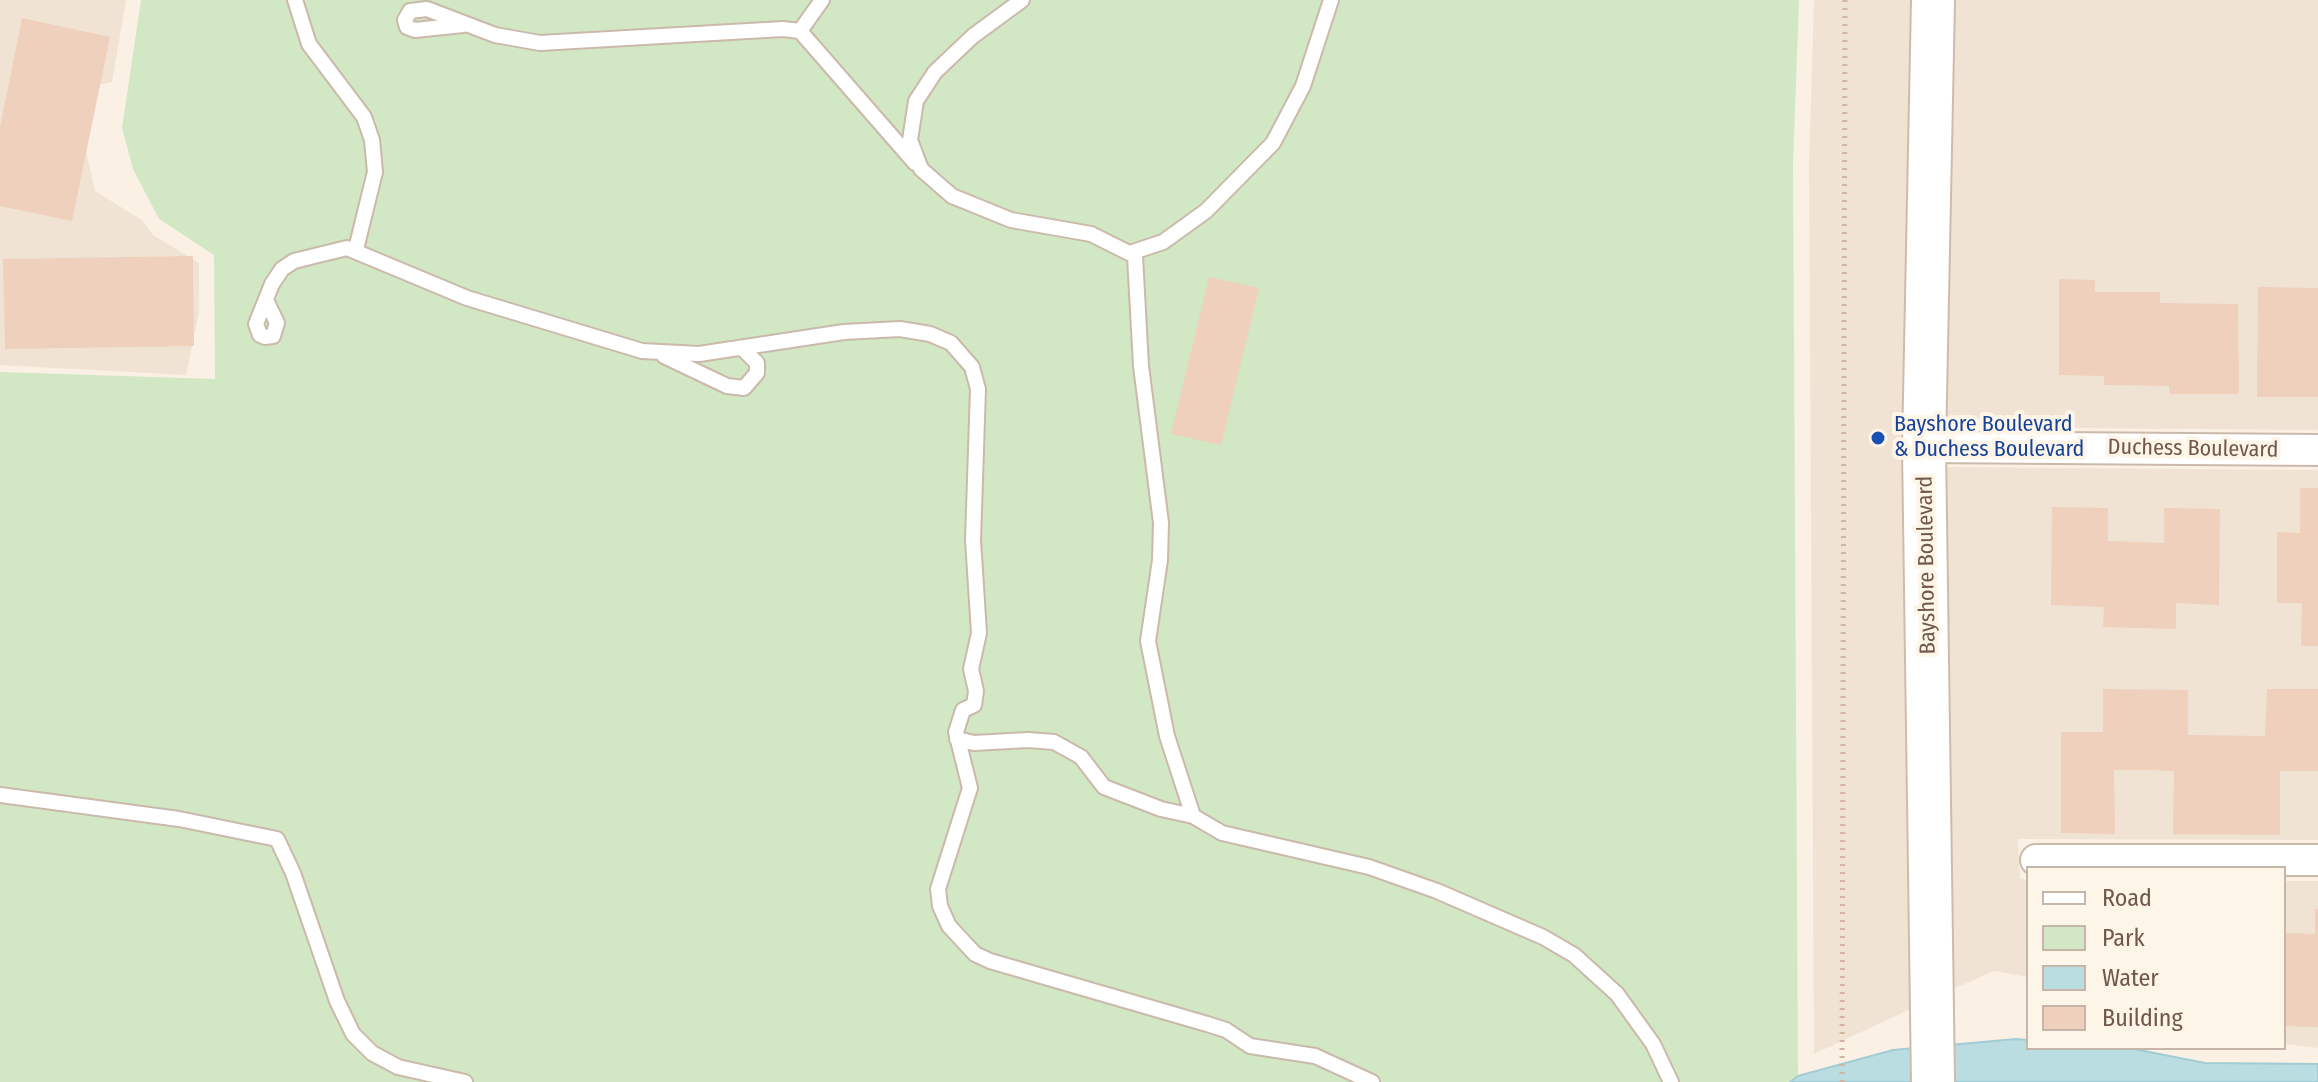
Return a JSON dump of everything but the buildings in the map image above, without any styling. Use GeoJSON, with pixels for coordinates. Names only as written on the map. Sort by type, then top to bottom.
{"type":"FeatureCollection","features":[{"type":"Feature","properties":{"kind":"main road","name":"Bayshore Boulevard"},"geometry":{"type":"LineString","coordinates":[[1933,0],[1924,447],[1933,1082]]}},
{"type":"Feature","properties":{"kind":"street","name":"Duchess Boulevard"},"geometry":{"type":"LineString","coordinates":[[1924,447],[2318,450]]}},
{"type":"Feature","properties":{"kind":"street"},"geometry":{"type":"LineString","coordinates":[[2036,860],[2318,860]]}},
{"type":"Feature","properties":{"kind":"lane"},"geometry":{"type":"LineString","coordinates":[[295,0],[309,44],[364,117],[372,140],[375,172],[356,249]]}},
{"type":"Feature","properties":{"kind":"lane"},"geometry":{"type":"LineString","coordinates":[[800,31],[822,0]]}},
{"type":"Feature","properties":{"kind":"lane"},"geometry":{"type":"LineString","coordinates":[[921,169],[913,152],[910,127],[916,101],[925,85],[973,36],[1022,0]]}},
{"type":"Feature","properties":{"kind":"lane"},"geometry":{"type":"LineString","coordinates":[[463,25],[518,41],[540,43],[783,29],[800,31],[892,141],[952,196],[980,210],[1011,220],[1091,234],[1133,252],[1163,242],[1206,211],[1273,143],[1303,86],[1331,0]]}},
{"type":"Feature","properties":{"kind":"lane"},"geometry":{"type":"LineString","coordinates":[[267,302],[272,284],[282,269],[294,261],[332,250],[356,249],[467,298],[612,344],[657,352],[699,354],[844,332],[916,330],[951,343],[972,367],[979,402],[973,540],[979,633],[971,669],[976,691],[974,705],[963,710],[957,739],[970,788],[938,889],[949,926],[975,954],[1061,985],[1226,1030],[1250,1046],[1315,1056],[1372,1082]]}},
{"type":"Feature","properties":{"kind":"lane"},"geometry":{"type":"LineString","coordinates":[[1133,252],[1147,425],[1159,486],[1161,523],[1160,560],[1148,641],[1167,736],[1193,816]]}},
{"type":"Feature","properties":{"kind":"lane"},"geometry":{"type":"LineString","coordinates":[[657,352],[736,388],[752,382],[757,373],[757,363],[743,349]]}},
{"type":"Feature","properties":{"kind":"lane"},"geometry":{"type":"LineString","coordinates":[[957,739],[974,743],[1054,742],[1081,757],[1104,787],[1161,809],[1193,816],[1222,833],[1369,867],[1437,891],[1543,937],[1574,955],[1617,994],[1653,1044],[1671,1082]]}},
{"type":"Feature","properties":{"kind":"lane"},"geometry":{"type":"LineString","coordinates":[[0,795],[179,819],[277,839],[293,873],[337,1001],[353,1034],[372,1053],[398,1067],[465,1082]]}},
{"type":"Feature","properties":{"kind":"path"},"geometry":{"type":"LineString","coordinates":[[1842,1082],[1845,0]]}},
{"type":"Feature","properties":{"kind":"shaded area"},"geometry":{"type":"Polygon","coordinates":[[[0,0],[126,0],[112,82],[73,91],[95,191],[142,220],[153,235],[199,263],[199,312],[186,375],[0,365],[0,0]]]}},
{"type":"Feature","properties":{"kind":"shaded area"},"geometry":{"type":"Polygon","coordinates":[[[1814,0],[1915,0],[1915,1007],[1814,1054],[1809,166],[1814,0]]]}},
{"type":"Feature","properties":{"kind":"shaded area"},"geometry":{"type":"Polygon","coordinates":[[[1952,0],[2318,0],[2318,430],[1943,427],[1952,0]]]}},
{"type":"Feature","properties":{"kind":"shaded area"},"geometry":{"type":"Polygon","coordinates":[[[1943,467],[2318,470],[2318,840],[2018,839],[2020,879],[2026,880],[2026,977],[1994,971],[1951,990],[1943,467]]]}},
{"type":"Feature","properties":{"kind":"shaded area"},"geometry":{"type":"Polygon","coordinates":[[[2286,881],[2318,881],[2318,1048],[2286,1044],[2286,881]]]}},
{"type":"Feature","properties":{"kind":"green space"},"geometry":{"type":"Polygon","coordinates":[[[141,0],[1799,0],[1793,164],[1798,1076],[1790,1082],[0,1082],[0,372],[215,379],[214,255],[159,219],[133,169],[122,128],[141,0]]]}},
{"type":"Feature","properties":{"kind":"water"},"geometry":{"type":"Polygon","coordinates":[[[2016,1039],[2026,1040],[2026,1050],[2139,1050],[2205,1063],[2318,1064],[2318,1082],[1790,1082],[1798,1076],[1893,1050],[2016,1039]]]}},
{"type":"Feature","properties":{"kind":"place","name":"Bayshore Boulevard & Duchess Boulevard"},"geometry":{"type":"Point","coordinates":[1878,438]}}]}
